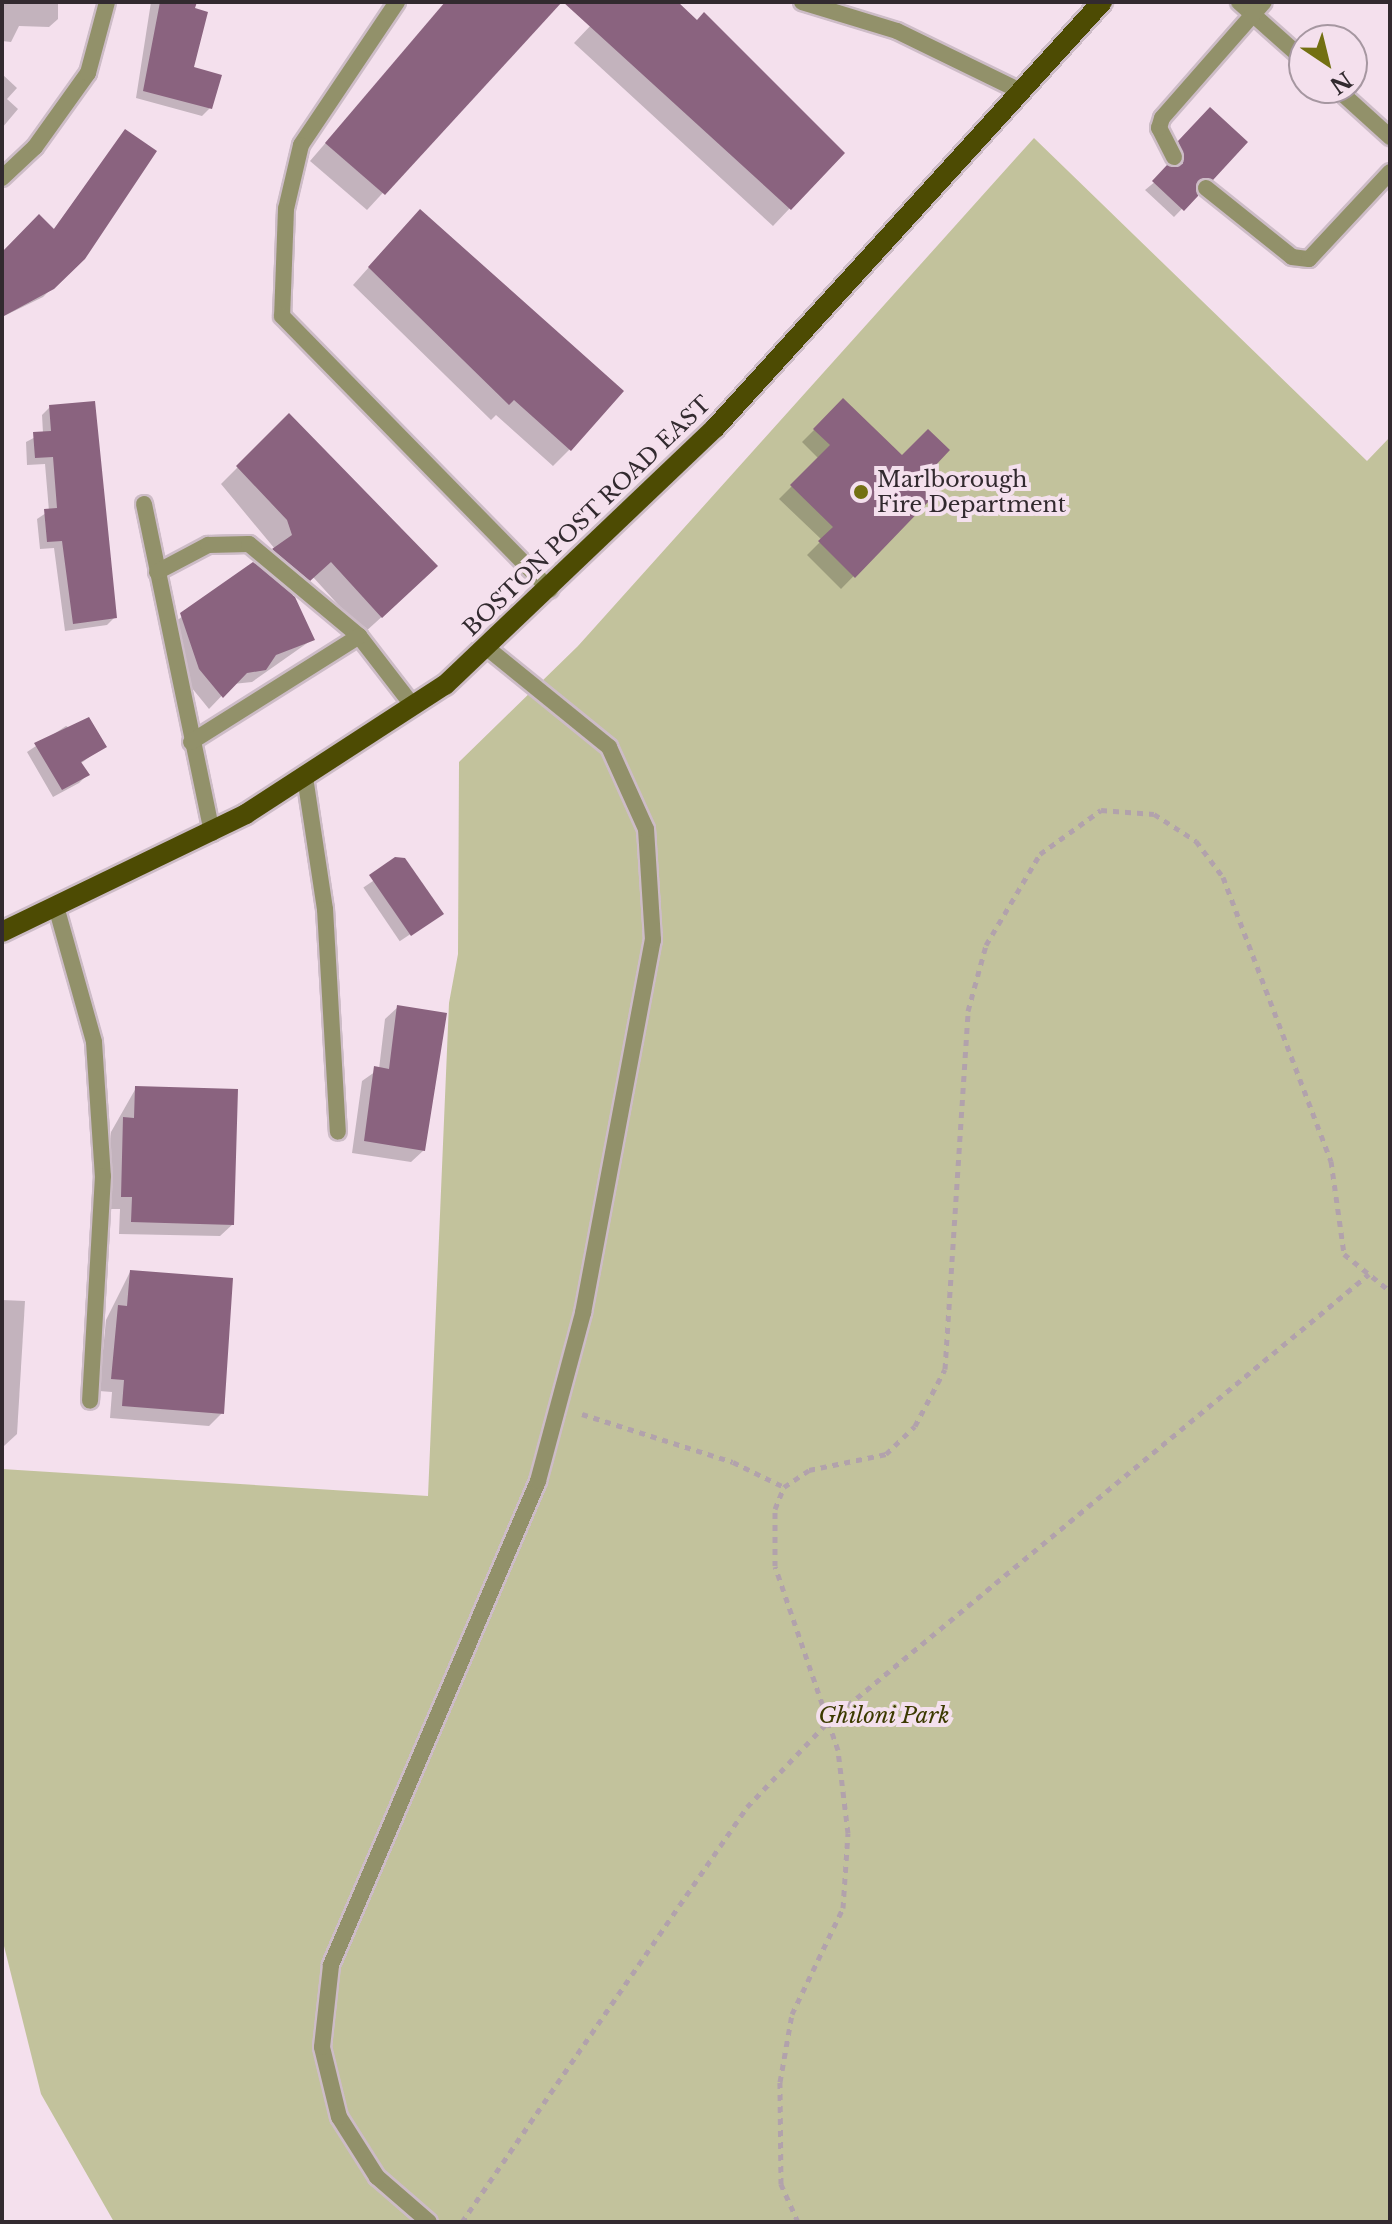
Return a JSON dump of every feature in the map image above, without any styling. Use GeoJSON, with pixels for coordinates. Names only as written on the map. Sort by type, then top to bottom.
{"type":"FeatureCollection","features":[{"type":"Feature","properties":{"kind":"main road","name":"BOSTON POST ROAD EAST"},"geometry":{"type":"LineString","coordinates":[[2,932],[57,910],[212,833],[413,706],[487,648],[715,428],[1102,2]]}},
{"type":"Feature","properties":{"kind":"street"},"geometry":{"type":"LineString","coordinates":[[2,178],[35,147],[88,73],[107,2]]}},
{"type":"Feature","properties":{"kind":"street"},"geometry":{"type":"LineString","coordinates":[[397,2],[301,145],[286,209],[282,316],[550,590]]}},
{"type":"Feature","properties":{"kind":"street"},"geometry":{"type":"LineString","coordinates":[[802,2],[897,31],[1020,91]]}},
{"type":"Feature","properties":{"kind":"street"},"geometry":{"type":"LineString","coordinates":[[1239,2],[1258,8],[1288,42]]}},
{"type":"Feature","properties":{"kind":"street"},"geometry":{"type":"LineString","coordinates":[[1174,157],[1159,128],[1162,118],[1258,8]]}},
{"type":"Feature","properties":{"kind":"street"},"geometry":{"type":"LineString","coordinates":[[1354,104],[1390,137]]}},
{"type":"Feature","properties":{"kind":"street"},"geometry":{"type":"LineString","coordinates":[[1206,188],[1292,257],[1309,259],[1390,172]]}},
{"type":"Feature","properties":{"kind":"street"},"geometry":{"type":"LineString","coordinates":[[144,504],[212,833]]}},
{"type":"Feature","properties":{"kind":"street"},"geometry":{"type":"LineString","coordinates":[[157,572],[208,545],[249,544],[359,636],[413,706]]}},
{"type":"Feature","properties":{"kind":"street"},"geometry":{"type":"LineString","coordinates":[[191,742],[359,636]]}},
{"type":"Feature","properties":{"kind":"street"},"geometry":{"type":"LineString","coordinates":[[429,2222],[377,2177],[339,2117],[322,2047],[331,1965],[538,1481],[559,1405],[653,940],[646,829],[609,747],[487,648]]}},
{"type":"Feature","properties":{"kind":"street"},"geometry":{"type":"LineString","coordinates":[[305,777],[325,909],[338,1132]]}},
{"type":"Feature","properties":{"kind":"street"},"geometry":{"type":"LineString","coordinates":[[57,910],[94,1042],[103,1176],[90,1401]]}},
{"type":"Feature","properties":{"kind":"path"},"geometry":{"type":"LineString","coordinates":[[798,2222],[781,2184],[780,2082],[792,2014],[843,1908],[848,1833],[829,1721],[775,1566],[775,1509],[784,1487],[809,1470],[886,1454],[915,1426],[945,1369],[968,1011],[982,958],[1040,854],[1101,810],[1154,814],[1196,841],[1223,877],[1331,1161],[1344,1254],[1390,1291]]}},
{"type":"Feature","properties":{"kind":"path"},"geometry":{"type":"LineString","coordinates":[[462,2222],[747,1807],[829,1721],[1369,1274]]}},
{"type":"Feature","properties":{"kind":"path"},"geometry":{"type":"LineString","coordinates":[[559,1405],[784,1487]]}},
{"type":"Feature","properties":{"kind":"green space","name":"Ghiloni Park"},"geometry":{"type":"Polygon","coordinates":[[[1034,138],[1367,461],[1390,437],[1390,2222],[114,2222],[41,2094],[2,1938],[2,1469],[428,1496],[449,1003],[458,954],[459,762],[578,646],[1034,138]]]}},
{"type":"Feature","properties":{"kind":"building"},"geometry":{"type":"Polygon","coordinates":[[[160,2],[197,2],[195,8],[208,12],[194,67],[222,75],[212,109],[143,91],[160,2]]]}},
{"type":"Feature","properties":{"kind":"building"},"geometry":{"type":"Polygon","coordinates":[[[445,2],[562,2],[385,195],[325,143],[445,2]]]}},
{"type":"Feature","properties":{"kind":"building"},"geometry":{"type":"Polygon","coordinates":[[[563,2],[678,2],[697,20],[704,12],[845,153],[791,210],[563,2]]]}},
{"type":"Feature","properties":{"kind":"building"},"geometry":{"type":"Polygon","coordinates":[[[1210,107],[1248,142],[1213,180],[1198,181],[1198,196],[1184,211],[1152,181],[1167,165],[1183,164],[1178,141],[1210,107]]]}},
{"type":"Feature","properties":{"kind":"building"},"geometry":{"type":"Polygon","coordinates":[[[125,129],[157,151],[85,259],[54,289],[2,317],[2,252],[39,214],[54,229],[125,129]]]}},
{"type":"Feature","properties":{"kind":"building"},"geometry":{"type":"Polygon","coordinates":[[[420,209],[624,391],[571,451],[514,400],[509,405],[368,267],[420,209]]]}},
{"type":"Feature","properties":{"kind":"building","name":"Marlborough Fire Department"},"geometry":{"type":"Polygon","coordinates":[[[843,398],[902,455],[928,429],[950,450],[918,484],[932,498],[855,578],[818,541],[833,527],[790,485],[830,445],[813,429],[843,398]]]}},
{"type":"Feature","properties":{"kind":"building"},"geometry":{"type":"Polygon","coordinates":[[[95,401],[117,618],[73,624],[62,541],[47,542],[44,509],[57,508],[53,457],[35,458],[33,432],[51,431],[49,405],[95,401]]]}},
{"type":"Feature","properties":{"kind":"building"},"geometry":{"type":"Polygon","coordinates":[[[289,413],[438,566],[382,618],[331,562],[310,581],[272,549],[292,535],[287,520],[236,466],[289,413]]]}},
{"type":"Feature","properties":{"kind":"building"},"geometry":{"type":"Polygon","coordinates":[[[253,562],[295,597],[315,640],[276,655],[266,670],[247,673],[223,698],[199,669],[180,613],[253,562]]]}},
{"type":"Feature","properties":{"kind":"building"},"geometry":{"type":"Polygon","coordinates":[[[89,717],[107,747],[81,762],[90,775],[62,790],[34,743],[89,717]]]}},
{"type":"Feature","properties":{"kind":"building"},"geometry":{"type":"Polygon","coordinates":[[[395,857],[405,858],[444,914],[411,936],[369,875],[395,857]]]}},
{"type":"Feature","properties":{"kind":"building"},"geometry":{"type":"Polygon","coordinates":[[[397,1005],[447,1013],[425,1151],[364,1141],[374,1066],[389,1069],[397,1005]]]}},
{"type":"Feature","properties":{"kind":"building"},"geometry":{"type":"Polygon","coordinates":[[[135,1086],[238,1089],[234,1225],[131,1222],[132,1197],[121,1197],[123,1117],[134,1118],[135,1086]]]}},
{"type":"Feature","properties":{"kind":"building"},"geometry":{"type":"Polygon","coordinates":[[[130,1270],[233,1278],[224,1414],[122,1406],[124,1380],[111,1379],[118,1305],[127,1306],[130,1270]]]}},
{"type":"Feature","properties":{"kind":"place","name":"Marlborough Fire Department"},"geometry":{"type":"Point","coordinates":[861,492]}}]}
